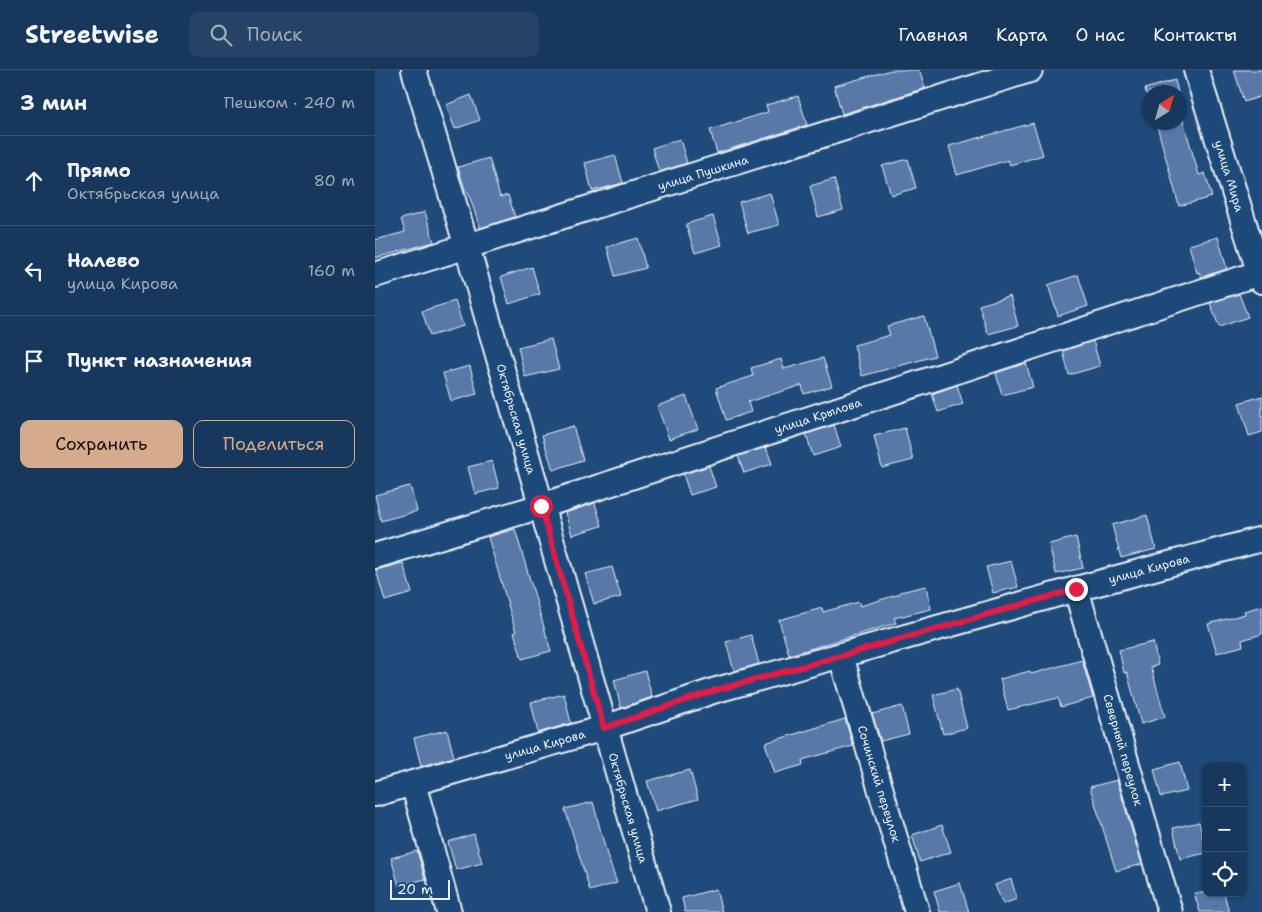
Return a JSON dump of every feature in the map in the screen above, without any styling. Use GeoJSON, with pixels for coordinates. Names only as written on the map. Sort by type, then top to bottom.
{"type":"FeatureCollection","features":[{"type":"Feature","properties":{"kind":"street","name":"Октябрьская улица"},"geometry":{"type":"LineString","coordinates":[[414,70],[467,247],[658,912]]}},
{"type":"Feature","properties":{"kind":"street","name":"улица Пушкина"},"geometry":{"type":"LineString","coordinates":[[375,276],[1030,70]]}},
{"type":"Feature","properties":{"kind":"street","name":"улица Мира"},"geometry":{"type":"LineString","coordinates":[[1197,70],[1261,277]]}},
{"type":"Feature","properties":{"kind":"street","name":"улица Крылова"},"geometry":{"type":"LineString","coordinates":[[375,556],[541,506],[1261,277]]}},
{"type":"Feature","properties":{"kind":"street","name":"улица Кирова"},"geometry":{"type":"LineString","coordinates":[[375,794],[604,728],[713,691],[1262,539]]}},
{"type":"Feature","properties":{"kind":"street","name":"Северный переулок"},"geometry":{"type":"LineString","coordinates":[[1076,589],[1170,912]]}},
{"type":"Feature","properties":{"kind":"street","name":"Сочинский переулок"},"geometry":{"type":"LineString","coordinates":[[841,656],[917,912]]}},
{"type":"Feature","properties":{"kind":"street"},"geometry":{"type":"LineString","coordinates":[[413,783],[449,912]]}},
{"type":"Feature","properties":{"kind":"building"},"geometry":{"type":"Polygon","coordinates":[[[891,70],[919,70],[925,88],[842,114],[834,86],[891,70]]]}},
{"type":"Feature","properties":{"kind":"building"},"geometry":{"type":"Polygon","coordinates":[[[1234,70],[1262,70],[1262,96],[1244,102],[1234,70]]]}},
{"type":"Feature","properties":{"kind":"building"},"geometry":{"type":"Polygon","coordinates":[[[1175,80],[1176,85],[1158,85],[1175,80]]]}},
{"type":"Feature","properties":{"kind":"building"},"geometry":{"type":"Polygon","coordinates":[[[471,95],[480,120],[455,129],[446,105],[471,95]]]}},
{"type":"Feature","properties":{"kind":"building"},"geometry":{"type":"Polygon","coordinates":[[[798,96],[807,125],[717,153],[710,130],[768,112],[766,105],[798,96]]]}},
{"type":"Feature","properties":{"kind":"building"},"geometry":{"type":"Polygon","coordinates":[[[1033,123],[1043,155],[1010,165],[1008,160],[957,175],[949,146],[1033,123]]]}},
{"type":"Feature","properties":{"kind":"building"},"geometry":{"type":"Polygon","coordinates":[[[1158,130],[1186,130],[1199,175],[1205,173],[1212,197],[1179,206],[1158,130]]]}},
{"type":"Feature","properties":{"kind":"building"},"geometry":{"type":"Polygon","coordinates":[[[680,139],[687,163],[659,172],[652,148],[680,139]]]}},
{"type":"Feature","properties":{"kind":"building"},"geometry":{"type":"Polygon","coordinates":[[[615,155],[623,183],[592,191],[585,163],[615,155]]]}},
{"type":"Feature","properties":{"kind":"building"},"geometry":{"type":"Polygon","coordinates":[[[489,158],[500,197],[508,195],[515,217],[480,228],[458,167],[489,158]]]}},
{"type":"Feature","properties":{"kind":"building"},"geometry":{"type":"Polygon","coordinates":[[[908,159],[916,188],[891,195],[882,166],[908,159]]]}},
{"type":"Feature","properties":{"kind":"building"},"geometry":{"type":"Polygon","coordinates":[[[834,179],[843,210],[818,217],[810,186],[834,179]]]}},
{"type":"Feature","properties":{"kind":"building"},"geometry":{"type":"Polygon","coordinates":[[[770,193],[779,225],[748,233],[739,202],[770,193]]]}},
{"type":"Feature","properties":{"kind":"building"},"geometry":{"type":"Polygon","coordinates":[[[425,212],[434,242],[375,258],[375,240],[405,232],[401,219],[425,212]]]}},
{"type":"Feature","properties":{"kind":"building"},"geometry":{"type":"Polygon","coordinates":[[[713,216],[722,245],[695,253],[686,224],[713,216]]]}},
{"type":"Feature","properties":{"kind":"building"},"geometry":{"type":"Polygon","coordinates":[[[1218,237],[1227,269],[1201,277],[1199,272],[1197,273],[1189,245],[1218,237]]]}},
{"type":"Feature","properties":{"kind":"building"},"geometry":{"type":"Polygon","coordinates":[[[638,238],[646,268],[615,276],[607,247],[638,238]]]}},
{"type":"Feature","properties":{"kind":"building"},"geometry":{"type":"Polygon","coordinates":[[[532,267],[540,294],[509,304],[501,277],[532,267]]]}},
{"type":"Feature","properties":{"kind":"building"},"geometry":{"type":"Polygon","coordinates":[[[1078,275],[1088,306],[1058,316],[1048,285],[1078,275]]]}},
{"type":"Feature","properties":{"kind":"building"},"geometry":{"type":"Polygon","coordinates":[[[1239,294],[1248,317],[1219,327],[1210,303],[1239,294]]]}},
{"type":"Feature","properties":{"kind":"building"},"geometry":{"type":"Polygon","coordinates":[[[1010,296],[1018,326],[988,334],[979,305],[1010,296]]]}},
{"type":"Feature","properties":{"kind":"building"},"geometry":{"type":"Polygon","coordinates":[[[455,301],[463,326],[430,336],[422,311],[455,301]]]}},
{"type":"Feature","properties":{"kind":"building"},"geometry":{"type":"Polygon","coordinates":[[[924,316],[935,356],[862,376],[854,345],[890,335],[887,326],[924,316]]]}},
{"type":"Feature","properties":{"kind":"building"},"geometry":{"type":"Polygon","coordinates":[[[551,339],[559,369],[525,377],[518,347],[551,339]]]}},
{"type":"Feature","properties":{"kind":"building"},"geometry":{"type":"Polygon","coordinates":[[[1093,341],[1100,366],[1069,375],[1063,351],[1093,341]]]}},
{"type":"Feature","properties":{"kind":"building"},"geometry":{"type":"Polygon","coordinates":[[[823,358],[832,386],[804,394],[802,385],[748,402],[751,412],[726,420],[716,388],[753,376],[751,368],[781,359],[784,369],[823,358]]]}},
{"type":"Feature","properties":{"kind":"building"},"geometry":{"type":"Polygon","coordinates":[[[1026,363],[1033,387],[1002,395],[996,373],[1026,363]]]}},
{"type":"Feature","properties":{"kind":"building"},"geometry":{"type":"Polygon","coordinates":[[[470,366],[477,394],[451,401],[443,373],[470,366]]]}},
{"type":"Feature","properties":{"kind":"building"},"geometry":{"type":"Polygon","coordinates":[[[957,385],[963,404],[938,412],[932,394],[957,385]]]}},
{"type":"Feature","properties":{"kind":"building"},"geometry":{"type":"Polygon","coordinates":[[[686,396],[698,429],[669,439],[657,406],[686,396]]]}},
{"type":"Feature","properties":{"kind":"building"},"geometry":{"type":"Polygon","coordinates":[[[1262,396],[1262,432],[1249,436],[1239,403],[1262,396]]]}},
{"type":"Feature","properties":{"kind":"building"},"geometry":{"type":"Polygon","coordinates":[[[834,425],[841,447],[813,456],[806,434],[834,425]]]}},
{"type":"Feature","properties":{"kind":"building"},"geometry":{"type":"Polygon","coordinates":[[[573,426],[583,460],[553,470],[542,435],[573,426]]]}},
{"type":"Feature","properties":{"kind":"building"},"geometry":{"type":"Polygon","coordinates":[[[905,428],[913,460],[882,468],[874,436],[905,428]]]}},
{"type":"Feature","properties":{"kind":"building"},"geometry":{"type":"Polygon","coordinates":[[[766,447],[772,464],[744,473],[738,456],[766,447]]]}},
{"type":"Feature","properties":{"kind":"building"},"geometry":{"type":"Polygon","coordinates":[[[492,461],[499,488],[475,494],[468,467],[492,461]]]}},
{"type":"Feature","properties":{"kind":"building"},"geometry":{"type":"Polygon","coordinates":[[[709,466],[716,487],[690,495],[683,474],[709,466]]]}},
{"type":"Feature","properties":{"kind":"building"},"geometry":{"type":"Polygon","coordinates":[[[410,486],[417,511],[381,521],[375,495],[410,486]]]}},
{"type":"Feature","properties":{"kind":"building"},"geometry":{"type":"Polygon","coordinates":[[[595,503],[602,526],[572,535],[565,513],[595,503]]]}},
{"type":"Feature","properties":{"kind":"building"},"geometry":{"type":"Polygon","coordinates":[[[1147,515],[1156,549],[1121,558],[1112,525],[1147,515]]]}},
{"type":"Feature","properties":{"kind":"building"},"geometry":{"type":"Polygon","coordinates":[[[515,529],[551,651],[522,659],[488,537],[515,529]]]}},
{"type":"Feature","properties":{"kind":"building"},"geometry":{"type":"Polygon","coordinates":[[[1076,537],[1083,568],[1056,574],[1049,544],[1076,537]]]}},
{"type":"Feature","properties":{"kind":"building"},"geometry":{"type":"Polygon","coordinates":[[[1011,561],[1018,587],[993,593],[986,567],[1011,561]]]}},
{"type":"Feature","properties":{"kind":"building"},"geometry":{"type":"Polygon","coordinates":[[[403,563],[412,593],[385,601],[376,570],[403,563]]]}},
{"type":"Feature","properties":{"kind":"building"},"geometry":{"type":"Polygon","coordinates":[[[612,567],[621,597],[594,604],[585,574],[612,567]]]}},
{"type":"Feature","properties":{"kind":"building"},"geometry":{"type":"Polygon","coordinates":[[[926,586],[931,609],[894,618],[896,623],[789,655],[779,620],[822,608],[823,612],[859,602],[860,606],[900,594],[900,592],[926,586]]]}},
{"type":"Feature","properties":{"kind":"building"},"geometry":{"type":"Polygon","coordinates":[[[1262,606],[1262,634],[1242,640],[1243,646],[1217,653],[1208,624],[1245,614],[1244,611],[1262,606]]]}},
{"type":"Feature","properties":{"kind":"building"},"geometry":{"type":"Polygon","coordinates":[[[751,635],[759,664],[734,671],[726,642],[751,635]]]}},
{"type":"Feature","properties":{"kind":"building"},"geometry":{"type":"Polygon","coordinates":[[[1153,642],[1158,665],[1151,667],[1165,717],[1141,724],[1127,672],[1124,673],[1119,650],[1153,642]]]}},
{"type":"Feature","properties":{"kind":"building"},"geometry":{"type":"Polygon","coordinates":[[[1082,660],[1093,698],[1061,707],[1058,698],[1008,710],[1000,679],[1030,671],[1031,674],[1082,660]]]}},
{"type":"Feature","properties":{"kind":"building"},"geometry":{"type":"Polygon","coordinates":[[[645,671],[652,697],[621,708],[614,680],[645,671]]]}},
{"type":"Feature","properties":{"kind":"building"},"geometry":{"type":"Polygon","coordinates":[[[957,689],[967,728],[943,734],[933,695],[957,689]]]}},
{"type":"Feature","properties":{"kind":"building"},"geometry":{"type":"Polygon","coordinates":[[[564,694],[571,723],[538,733],[531,702],[564,694]]]}},
{"type":"Feature","properties":{"kind":"building"},"geometry":{"type":"Polygon","coordinates":[[[902,706],[909,734],[881,741],[872,714],[902,706]]]}},
{"type":"Feature","properties":{"kind":"building"},"geometry":{"type":"Polygon","coordinates":[[[845,719],[853,746],[802,760],[803,765],[775,773],[765,743],[845,719]]]}},
{"type":"Feature","properties":{"kind":"building"},"geometry":{"type":"Polygon","coordinates":[[[447,730],[454,757],[421,766],[414,738],[447,730]]]}},
{"type":"Feature","properties":{"kind":"building"},"geometry":{"type":"Polygon","coordinates":[[[1180,762],[1187,791],[1161,797],[1154,769],[1180,762]]]}},
{"type":"Feature","properties":{"kind":"building"},"geometry":{"type":"Polygon","coordinates":[[[690,770],[698,799],[656,811],[647,781],[690,770]]]}},
{"type":"Feature","properties":{"kind":"building"},"geometry":{"type":"Polygon","coordinates":[[[1117,780],[1142,864],[1116,871],[1090,787],[1117,780]]]}},
{"type":"Feature","properties":{"kind":"building"},"geometry":{"type":"Polygon","coordinates":[[[593,802],[607,855],[617,883],[590,891],[565,809],[593,802]]]}},
{"type":"Feature","properties":{"kind":"building"},"geometry":{"type":"Polygon","coordinates":[[[1199,822],[1202,835],[1202,854],[1180,859],[1173,828],[1199,822]]]}},
{"type":"Feature","properties":{"kind":"building"},"geometry":{"type":"Polygon","coordinates":[[[942,825],[951,852],[920,862],[912,835],[942,825]]]}},
{"type":"Feature","properties":{"kind":"building"},"geometry":{"type":"Polygon","coordinates":[[[474,834],[482,863],[456,870],[448,842],[474,834]]]}},
{"type":"Feature","properties":{"kind":"building"},"geometry":{"type":"Polygon","coordinates":[[[417,851],[425,879],[399,886],[391,858],[417,851]]]}},
{"type":"Feature","properties":{"kind":"building"},"geometry":{"type":"Polygon","coordinates":[[[1011,879],[1017,899],[1003,904],[995,885],[1011,879]]]}},
{"type":"Feature","properties":{"kind":"building"},"geometry":{"type":"Polygon","coordinates":[[[960,883],[969,912],[940,912],[934,891],[960,883]]]}},
{"type":"Feature","properties":{"kind":"building"},"geometry":{"type":"Polygon","coordinates":[[[716,889],[722,912],[685,912],[682,898],[716,889]]]}},
{"type":"Feature","properties":{"kind":"building"},"geometry":{"type":"Polygon","coordinates":[[[1194,893],[1202,893],[1202,897],[1225,897],[1229,912],[1200,912],[1194,893]]]}},
{"type":"Feature","properties":{"kind":"route"},"geometry":{"type":"LineString","coordinates":[[541,506],[604,728],[713,691],[1076,589]]}}]}
